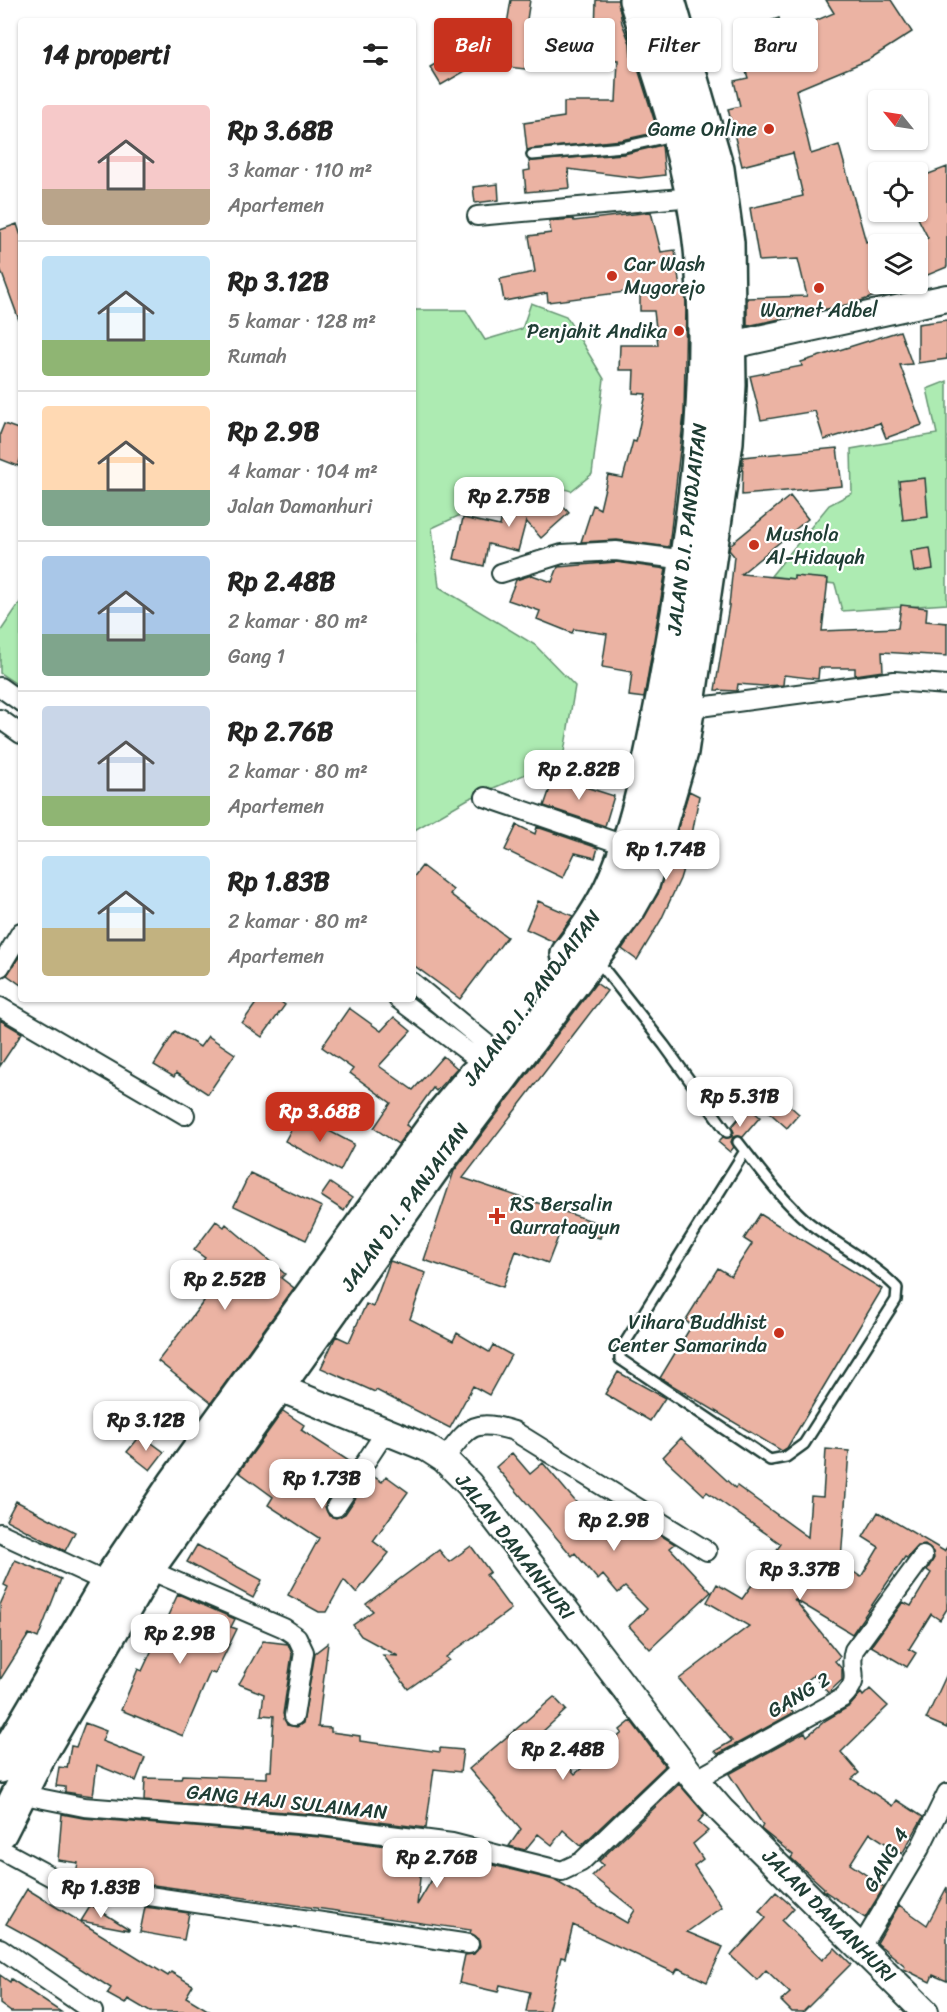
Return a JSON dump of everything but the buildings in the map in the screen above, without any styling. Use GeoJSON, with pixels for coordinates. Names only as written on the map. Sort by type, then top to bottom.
{"type":"FeatureCollection","features":[{"type":"Feature","properties":{"kind":"highway","name":"JALAN D.I. PANDJAITAN"},"geometry":{"type":"LineString","coordinates":[[0,1832],[45,1744],[147,1569],[264,1381],[444,1113],[498,1064],[611,888],[627,846],[653,745],[680,608],[701,439],[716,349],[693,197],[679,134],[636,0]]}},
{"type":"Feature","properties":{"kind":"highway"},"geometry":{"type":"LineString","coordinates":[[498,1064],[593,956],[629,908],[642,885],[681,752],[685,709],[726,442],[716,349],[727,243],[717,169],[668,0]]}},
{"type":"Feature","properties":{"kind":"highway","name":"JALAN D.I. PANDJAITAN"},"geometry":{"type":"LineString","coordinates":[[0,1766],[108,1583],[175,1484],[264,1381]]}},
{"type":"Feature","properties":{"kind":"street"},"geometry":{"type":"LineString","coordinates":[[477,216],[693,197]]}},
{"type":"Feature","properties":{"kind":"street"},"geometry":{"type":"LineString","coordinates":[[716,349],[947,298]]}},
{"type":"Feature","properties":{"kind":"street"},"geometry":{"type":"LineString","coordinates":[[501,573],[562,554],[616,551],[686,560]]}},
{"type":"Feature","properties":{"kind":"street"},"geometry":{"type":"LineString","coordinates":[[685,709],[894,681],[947,685]]}},
{"type":"Feature","properties":{"kind":"street"},"geometry":{"type":"LineString","coordinates":[[0,687],[18,700]]}},
{"type":"Feature","properties":{"kind":"street"},"geometry":{"type":"LineString","coordinates":[[0,720],[18,732]]}},
{"type":"Feature","properties":{"kind":"street"},"geometry":{"type":"LineString","coordinates":[[485,797],[627,846]]}},
{"type":"Feature","properties":{"kind":"street"},"geometry":{"type":"LineString","coordinates":[[0,967],[18,937]]}},
{"type":"Feature","properties":{"kind":"street"},"geometry":{"type":"LineString","coordinates":[[416,986],[498,1064]]}},
{"type":"Feature","properties":{"kind":"street"},"geometry":{"type":"LineString","coordinates":[[403,1002],[498,1064]]}},
{"type":"Feature","properties":{"kind":"street"},"geometry":{"type":"LineString","coordinates":[[0,1007],[185,1115]]}},
{"type":"Feature","properties":{"kind":"street","name":"JALAN DAMANHURI"},"geometry":{"type":"LineString","coordinates":[[264,1381],[428,1448],[444,1459],[469,1484],[689,1772],[722,1811],[925,2012]]}},
{"type":"Feature","properties":{"kind":"street"},"geometry":{"type":"LineString","coordinates":[[444,1459],[461,1436],[477,1424],[493,1424],[514,1431],[707,1551]]}},
{"type":"Feature","properties":{"kind":"street"},"geometry":{"type":"LineString","coordinates":[[336,1507],[386,1431]]}},
{"type":"Feature","properties":{"kind":"street"},"geometry":{"type":"LineString","coordinates":[[0,1533],[108,1583]]}},
{"type":"Feature","properties":{"kind":"street","name":"GANG 2"},"geometry":{"type":"LineString","coordinates":[[549,1868],[562,1870],[580,1862],[689,1772],[842,1698],[850,1690],[855,1679],[851,1658],[854,1650],[923,1556]]}},
{"type":"Feature","properties":{"kind":"street"},"geometry":{"type":"LineString","coordinates":[[147,1569],[284,1628],[297,1637],[304,1652],[294,1716]]}},
{"type":"Feature","properties":{"kind":"street","name":"GANG 4"},"geometry":{"type":"LineString","coordinates":[[861,1947],[920,1848],[947,1793]]}},
{"type":"Feature","properties":{"kind":"street","name":"GANG HAJI SULAIMAN"},"geometry":{"type":"LineString","coordinates":[[19,1794],[84,1807],[321,1826],[452,1843],[498,1852],[549,1868]]}},
{"type":"Feature","properties":{"kind":"street"},"geometry":{"type":"LineString","coordinates":[[0,1849],[63,1883],[468,1944]]}},
{"type":"Feature","properties":{"kind":"street"},"geometry":{"type":"LineString","coordinates":[[0,1948],[93,2012]]}},
{"type":"Feature","properties":{"kind":"lane"},"geometry":{"type":"LineString","coordinates":[[532,155],[623,147],[679,134]]}},
{"type":"Feature","properties":{"kind":"lane"},"geometry":{"type":"LineString","coordinates":[[593,956],[664,1045],[727,1132]]}},
{"type":"Feature","properties":{"kind":"lane"},"geometry":{"type":"LineString","coordinates":[[738,1142],[745,1150],[783,1199],[842,1248],[886,1276],[897,1288],[897,1300],[804,1444],[786,1457],[770,1461],[620,1359],[620,1351],[745,1150]]}},
{"type":"Feature","properties":{"kind":"green space"},"geometry":{"type":"Polygon","coordinates":[[[531,303],[566,316],[604,379],[592,474],[571,491],[537,480],[432,528],[439,587],[535,645],[575,686],[563,758],[468,799],[416,829],[416,310],[466,310],[485,340],[522,329],[531,303]]]}},
{"type":"Feature","properties":{"kind":"green space"},"geometry":{"type":"Polygon","coordinates":[[[947,381],[947,604],[842,611],[835,584],[771,576],[829,505],[852,493],[851,449],[937,434],[927,389],[947,381]]]}},
{"type":"Feature","properties":{"kind":"green space"},"geometry":{"type":"Polygon","coordinates":[[[18,605],[18,685],[0,673],[0,632],[18,605]]]}},
{"type":"Feature","properties":{"kind":"place","name":"Game Online"},"geometry":{"type":"Point","coordinates":[769,129]}},
{"type":"Feature","properties":{"kind":"place","name":"Car Wash Mugorejo"},"geometry":{"type":"Point","coordinates":[612,276]}},
{"type":"Feature","properties":{"kind":"place","name":"Warnet Adbel"},"geometry":{"type":"Point","coordinates":[819,288]}},
{"type":"Feature","properties":{"kind":"place","name":"Penjahit Andika"},"geometry":{"type":"Point","coordinates":[679,331]}},
{"type":"Feature","properties":{"kind":"place","name":"Mushola Al-Hidayah"},"geometry":{"type":"Point","coordinates":[754,545]}},
{"type":"Feature","properties":{"kind":"place","name":"RS Bersalin Qurrataayun"},"geometry":{"type":"Point","coordinates":[497,1216]}},
{"type":"Feature","properties":{"kind":"place","name":"Vihara Buddhist Center Samarinda"},"geometry":{"type":"Point","coordinates":[779,1333]}}]}
